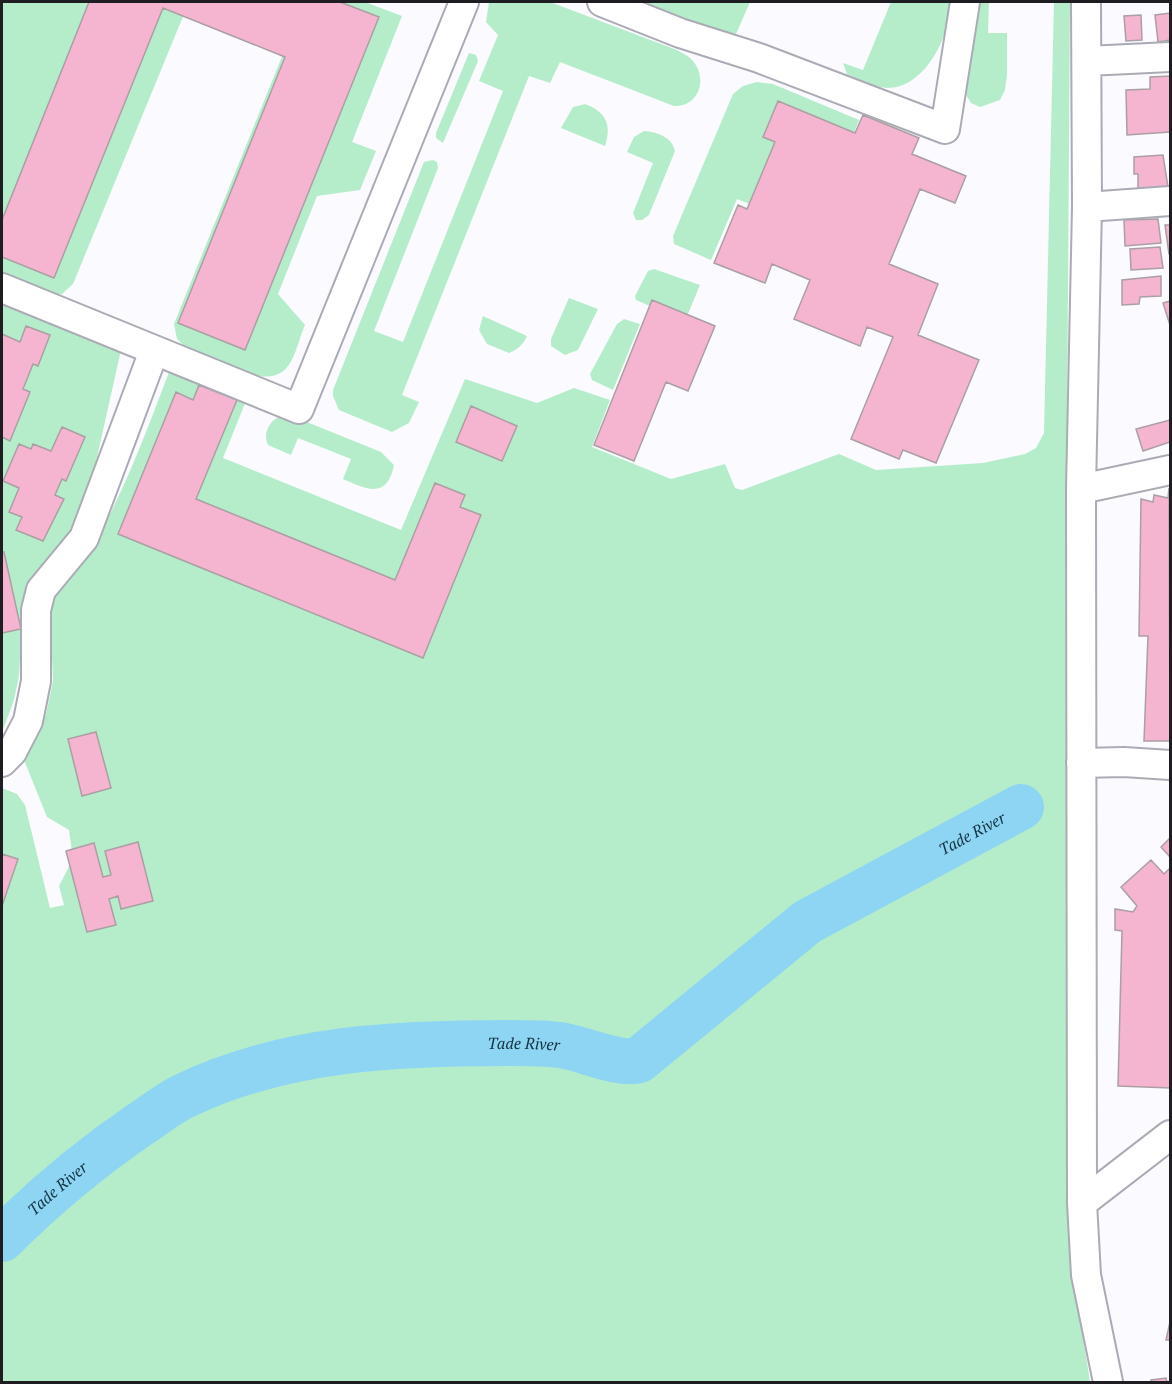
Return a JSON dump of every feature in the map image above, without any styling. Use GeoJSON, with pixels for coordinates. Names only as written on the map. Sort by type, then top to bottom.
{"type":"FeatureCollection","features":[{"type":"Feature","properties":{"kind":"street"},"geometry":{"type":"LineString","coordinates":[[2,288],[299,409],[464,2]]}},
{"type":"Feature","properties":{"kind":"street"},"geometry":{"type":"LineString","coordinates":[[602,2],[680,33],[759,58],[945,129],[965,2]]}},
{"type":"Feature","properties":{"kind":"street"},"geometry":{"type":"LineString","coordinates":[[1086,2],[1087,207],[1081,489],[1082,1203],[1086,1275],[1108,1383]]}},
{"type":"Feature","properties":{"kind":"street"},"geometry":{"type":"LineString","coordinates":[[1087,61],[1170,57]]}},
{"type":"Feature","properties":{"kind":"street"},"geometry":{"type":"LineString","coordinates":[[1087,207],[1170,201]]}},
{"type":"Feature","properties":{"kind":"street"},"geometry":{"type":"LineString","coordinates":[[2,762],[12,752],[28,721],[36,681],[36,610],[41,590],[84,538],[154,351]]}},
{"type":"Feature","properties":{"kind":"street"},"geometry":{"type":"LineString","coordinates":[[1081,489],[1170,470]]}},
{"type":"Feature","properties":{"kind":"street"},"geometry":{"type":"LineString","coordinates":[[1081,763],[1124,762],[1170,765]]}},
{"type":"Feature","properties":{"kind":"street"},"geometry":{"type":"LineString","coordinates":[[1082,1203],[1170,1136]]}},
{"type":"Feature","properties":{"kind":"green space"},"geometry":{"type":"Polygon","coordinates":[[[2,2],[189,2],[73,284],[62,294],[56,295],[2,275],[2,2]]]}},
{"type":"Feature","properties":{"kind":"green space"},"geometry":{"type":"Polygon","coordinates":[[[304,2],[365,2],[402,16],[352,142],[376,151],[360,190],[317,196],[278,294],[305,325],[295,354],[286,369],[279,374],[259,376],[185,347],[177,339],[174,324],[304,2]]]}},
{"type":"Feature","properties":{"kind":"green space"},"geometry":{"type":"Polygon","coordinates":[[[489,2],[550,2],[677,50],[693,61],[698,68],[700,83],[695,97],[690,102],[674,106],[560,62],[550,83],[529,76],[402,395],[419,402],[409,423],[392,432],[339,410],[333,390],[424,162],[433,160],[437,162],[438,168],[374,331],[403,342],[503,91],[479,81],[498,35],[486,22],[489,2]]]}},
{"type":"Feature","properties":{"kind":"green space"},"geometry":{"type":"Polygon","coordinates":[[[644,2],[750,2],[736,34],[709,28],[644,2]]]}},
{"type":"Feature","properties":{"kind":"green space"},"geometry":{"type":"Polygon","coordinates":[[[891,2],[951,2],[946,29],[933,57],[913,79],[901,86],[887,88],[872,85],[847,74],[843,63],[863,70],[891,2]]]}},
{"type":"Feature","properties":{"kind":"green space"},"geometry":{"type":"Polygon","coordinates":[[[974,2],[989,2],[988,33],[1007,33],[1005,90],[1000,100],[980,107],[971,103],[962,88],[974,2]]]}},
{"type":"Feature","properties":{"kind":"green space"},"geometry":{"type":"Polygon","coordinates":[[[1054,2],[1070,2],[1066,583],[1067,1166],[1070,1254],[1090,1382],[2,1382],[2,788],[17,794],[25,805],[50,908],[64,905],[59,886],[73,859],[69,830],[47,817],[24,760],[28,746],[39,732],[46,714],[53,681],[50,608],[58,591],[89,552],[106,523],[136,457],[171,367],[248,396],[223,458],[401,530],[465,379],[537,403],[574,388],[610,400],[592,447],[671,479],[725,464],[735,488],[742,490],[839,454],[876,470],[983,463],[1025,454],[1036,448],[1044,433],[1054,2]]]}},
{"type":"Feature","properties":{"kind":"green space"},"geometry":{"type":"Polygon","coordinates":[[[469,53],[476,55],[478,61],[443,143],[436,138],[436,133],[469,53]]]}},
{"type":"Feature","properties":{"kind":"green space"},"geometry":{"type":"Polygon","coordinates":[[[757,82],[773,84],[859,120],[815,230],[737,199],[711,260],[674,244],[673,236],[733,94],[743,86],[757,82]]]}},
{"type":"Feature","properties":{"kind":"green space"},"geometry":{"type":"Polygon","coordinates":[[[585,104],[598,111],[606,120],[608,131],[605,146],[561,128],[573,107],[585,104]]]}},
{"type":"Feature","properties":{"kind":"green space"},"geometry":{"type":"Polygon","coordinates":[[[644,131],[663,136],[671,142],[675,151],[649,215],[642,220],[636,220],[633,213],[653,163],[627,152],[634,137],[644,131]]]}},
{"type":"Feature","properties":{"kind":"green space"},"geometry":{"type":"Polygon","coordinates":[[[654,269],[700,285],[685,321],[636,300],[635,296],[648,271],[654,269]]]}},
{"type":"Feature","properties":{"kind":"green space"},"geometry":{"type":"Polygon","coordinates":[[[569,298],[598,309],[578,350],[565,355],[551,346],[551,339],[569,298]]]}},
{"type":"Feature","properties":{"kind":"green space"},"geometry":{"type":"Polygon","coordinates":[[[2,303],[121,350],[87,502],[74,532],[23,607],[19,676],[14,700],[2,732],[2,303]]]}},
{"type":"Feature","properties":{"kind":"green space"},"geometry":{"type":"Polygon","coordinates":[[[483,316],[527,336],[520,346],[509,353],[487,344],[479,330],[483,316]]]}},
{"type":"Feature","properties":{"kind":"green space"},"geometry":{"type":"Polygon","coordinates":[[[624,319],[640,324],[613,390],[592,380],[590,374],[617,324],[624,319]]]}},
{"type":"Feature","properties":{"kind":"green space"},"geometry":{"type":"Polygon","coordinates":[[[282,415],[292,416],[381,452],[394,465],[391,476],[381,487],[367,488],[343,479],[351,459],[298,438],[291,455],[268,445],[266,436],[268,427],[282,415]]]}},
{"type":"Feature","properties":{"kind":"building"},"geometry":{"type":"Polygon","coordinates":[[[89,2],[340,2],[379,17],[245,350],[178,323],[285,57],[163,8],[54,278],[2,257],[2,220],[89,2]]]}},
{"type":"Feature","properties":{"kind":"building"},"geometry":{"type":"Polygon","coordinates":[[[1170,13],[1170,40],[1158,42],[1155,15],[1170,13]]]}},
{"type":"Feature","properties":{"kind":"building"},"geometry":{"type":"Polygon","coordinates":[[[1141,15],[1142,40],[1126,41],[1124,16],[1141,15]]]}},
{"type":"Feature","properties":{"kind":"building"},"geometry":{"type":"Polygon","coordinates":[[[1170,76],[1170,132],[1127,135],[1126,90],[1150,89],[1150,77],[1170,76]]]}},
{"type":"Feature","properties":{"kind":"building"},"geometry":{"type":"Polygon","coordinates":[[[778,101],[855,133],[863,115],[919,138],[912,154],[966,176],[955,203],[920,189],[889,264],[938,284],[918,335],[979,360],[936,463],[903,450],[899,459],[851,439],[893,337],[867,327],[860,346],[794,319],[810,280],[772,264],[765,283],[714,263],[738,205],[747,209],[775,142],[763,137],[778,101]]]}},
{"type":"Feature","properties":{"kind":"building"},"geometry":{"type":"Polygon","coordinates":[[[1163,155],[1168,187],[1138,190],[1138,174],[1134,174],[1134,157],[1163,155]]]}},
{"type":"Feature","properties":{"kind":"building"},"geometry":{"type":"Polygon","coordinates":[[[1158,219],[1161,243],[1125,246],[1124,220],[1158,219]]]}},
{"type":"Feature","properties":{"kind":"building"},"geometry":{"type":"Polygon","coordinates":[[[1165,225],[1170,225],[1170,254],[1169,254],[1165,225]]]}},
{"type":"Feature","properties":{"kind":"building"},"geometry":{"type":"Polygon","coordinates":[[[1160,247],[1163,268],[1131,270],[1130,249],[1160,247]]]}},
{"type":"Feature","properties":{"kind":"building"},"geometry":{"type":"Polygon","coordinates":[[[1161,276],[1161,296],[1140,297],[1139,304],[1122,305],[1122,280],[1161,276]]]}},
{"type":"Feature","properties":{"kind":"building"},"geometry":{"type":"Polygon","coordinates":[[[652,300],[715,326],[688,391],[666,382],[634,461],[594,445],[652,300]]]}},
{"type":"Feature","properties":{"kind":"building"},"geometry":{"type":"Polygon","coordinates":[[[1170,301],[1170,325],[1163,303],[1170,301]]]}},
{"type":"Feature","properties":{"kind":"building"},"geometry":{"type":"Polygon","coordinates":[[[26,326],[50,335],[38,366],[33,364],[23,389],[30,392],[10,441],[2,437],[2,334],[20,342],[26,326]]]}},
{"type":"Feature","properties":{"kind":"building"},"geometry":{"type":"Polygon","coordinates":[[[199,385],[237,400],[196,499],[395,580],[435,483],[465,495],[460,507],[481,515],[423,658],[118,534],[176,392],[193,400],[199,385]]]}},
{"type":"Feature","properties":{"kind":"building"},"geometry":{"type":"Polygon","coordinates":[[[471,406],[517,426],[502,461],[456,442],[471,406]]]}},
{"type":"Feature","properties":{"kind":"building"},"geometry":{"type":"Polygon","coordinates":[[[1170,420],[1170,442],[1143,451],[1136,429],[1170,420]]]}},
{"type":"Feature","properties":{"kind":"building"},"geometry":{"type":"Polygon","coordinates":[[[62,427],[85,437],[66,481],[62,479],[55,495],[64,499],[43,541],[16,530],[22,517],[9,512],[19,488],[3,481],[19,444],[31,449],[33,444],[51,451],[62,427]]]}},
{"type":"Feature","properties":{"kind":"building"},"geometry":{"type":"Polygon","coordinates":[[[1169,488],[1170,741],[1144,741],[1148,636],[1139,636],[1141,499],[1153,502],[1154,495],[1168,498],[1169,488]]]}},
{"type":"Feature","properties":{"kind":"building"},"geometry":{"type":"Polygon","coordinates":[[[2,552],[4,552],[21,629],[2,633],[2,552]]]}},
{"type":"Feature","properties":{"kind":"building"},"geometry":{"type":"Polygon","coordinates":[[[96,732],[111,788],[82,796],[68,739],[96,732]]]}},
{"type":"Feature","properties":{"kind":"building"},"geometry":{"type":"Polygon","coordinates":[[[1170,838],[1170,857],[1161,847],[1170,838]]]}},
{"type":"Feature","properties":{"kind":"building"},"geometry":{"type":"Polygon","coordinates":[[[138,842],[153,901],[121,909],[118,896],[109,899],[116,925],[87,932],[66,851],[94,843],[103,877],[111,875],[105,851],[138,842]]]}},
{"type":"Feature","properties":{"kind":"building"},"geometry":{"type":"Polygon","coordinates":[[[2,854],[18,859],[2,906],[2,854]]]}},
{"type":"Feature","properties":{"kind":"building"},"geometry":{"type":"Polygon","coordinates":[[[1151,860],[1164,874],[1170,868],[1170,1088],[1118,1086],[1122,931],[1115,930],[1115,909],[1133,912],[1137,906],[1121,887],[1151,860]]]}},
{"type":"Feature","properties":{"kind":"building"},"geometry":{"type":"Polygon","coordinates":[[[1170,1322],[1170,1340],[1166,1340],[1170,1322]]]}},
{"type":"Feature","properties":{"kind":"building"},"geometry":{"type":"Polygon","coordinates":[[[1166,1378],[1167,1382],[1151,1382],[1151,1380],[1166,1378]]]}},
{"type":"Feature","properties":{"kind":"waterway","name":"Tade River"},"geometry":{"type":"LineString","coordinates":[[2,1239],[87,1163],[168,1105],[222,1080],[262,1067],[344,1051],[469,1043],[554,1044],[622,1061],[639,1060],[807,922],[1021,807]]}}]}
